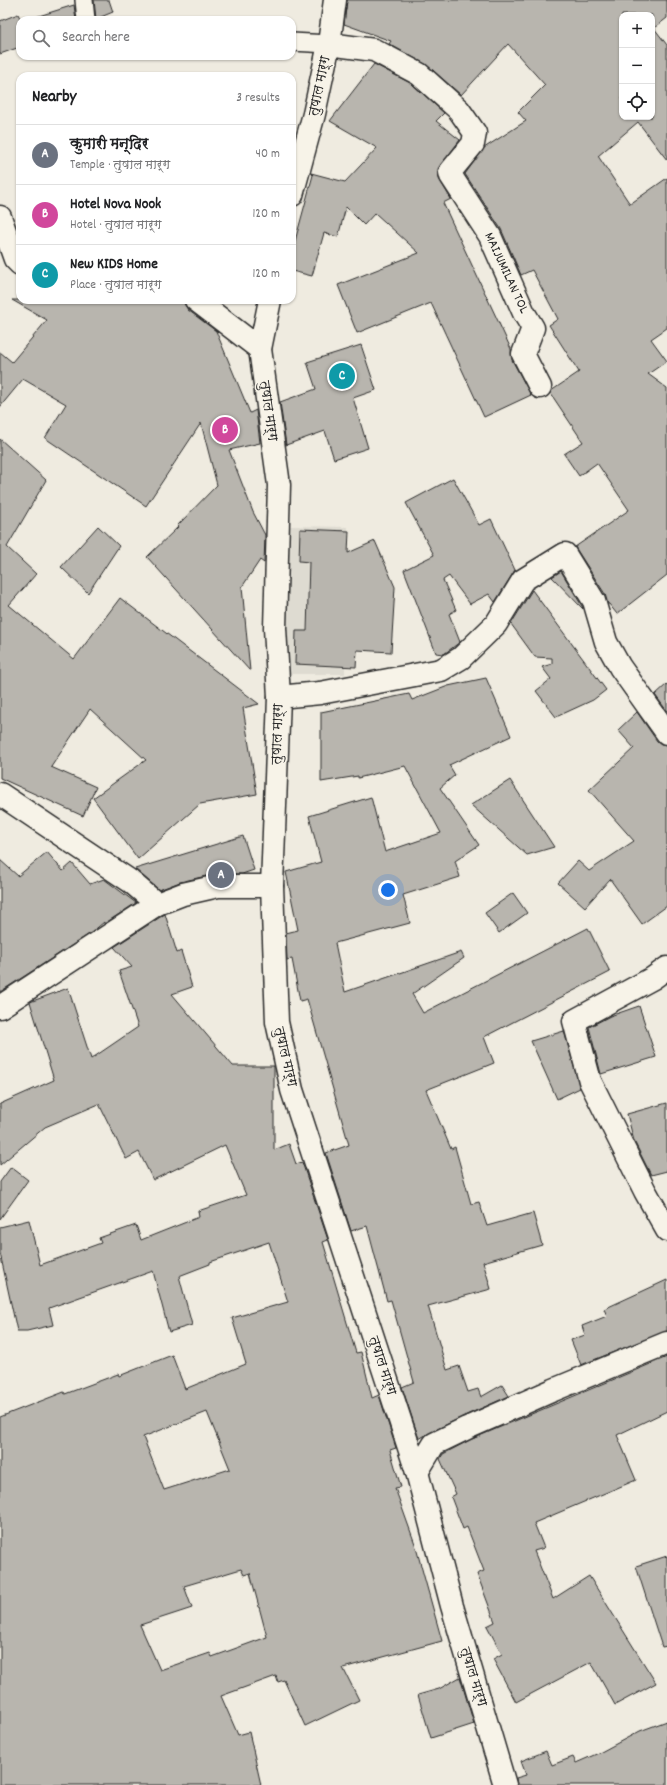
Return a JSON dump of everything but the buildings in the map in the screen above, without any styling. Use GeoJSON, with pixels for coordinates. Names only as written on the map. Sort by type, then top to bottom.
{"type":"FeatureCollection","features":[{"type":"Feature","properties":{"kind":"street"},"geometry":{"type":"LineString","coordinates":[[84,0],[86,16]]}},
{"type":"Feature","properties":{"kind":"street","name":"तुषाल मार्ग"},"geometry":{"type":"LineString","coordinates":[[296,180],[314,114],[329,44],[335,0]]}},
{"type":"Feature","properties":{"kind":"street"},"geometry":{"type":"LineString","coordinates":[[296,42],[329,44]]}},
{"type":"Feature","properties":{"kind":"street","name":"MAIJUMILAN TOL"},"geometry":{"type":"LineString","coordinates":[[329,44],[374,50],[419,74],[459,110],[475,134],[473,144],[450,172],[451,176],[490,236],[524,313],[533,328],[523,354],[540,387]]}},
{"type":"Feature","properties":{"kind":"street"},"geometry":{"type":"LineString","coordinates":[[0,217],[16,260]]}},
{"type":"Feature","properties":{"kind":"street"},"geometry":{"type":"LineString","coordinates":[[201,304],[260,349]]}},
{"type":"Feature","properties":{"kind":"street","name":"तुषाल मार्ग"},"geometry":{"type":"LineString","coordinates":[[269,304],[260,349],[279,485],[275,628],[279,698],[272,886],[277,1022],[292,1090],[417,1472],[452,1606],[505,1785]]}},
{"type":"Feature","properties":{"kind":"street"},"geometry":{"type":"LineString","coordinates":[[279,698],[320,693],[441,670],[461,658],[496,624],[523,580],[565,554],[594,601],[606,642],[620,667],[667,733]]}},
{"type":"Feature","properties":{"kind":"street"},"geometry":{"type":"LineString","coordinates":[[0,794],[130,881],[157,904]]}},
{"type":"Feature","properties":{"kind":"street"},"geometry":{"type":"LineString","coordinates":[[0,1007],[157,904],[183,894],[218,886],[272,886]]}},
{"type":"Feature","properties":{"kind":"street"},"geometry":{"type":"LineString","coordinates":[[667,968],[653,978],[574,1021],[590,1081],[645,1191],[667,1230]]}},
{"type":"Feature","properties":{"kind":"street"},"geometry":{"type":"LineString","coordinates":[[417,1472],[434,1444],[551,1391],[667,1343]]}},
{"type":"Feature","properties":{"kind":"shaded area"},"geometry":{"type":"Polygon","coordinates":[[[288,526],[348,527],[345,674],[285,674],[288,526]]]}},
{"type":"Feature","properties":{"kind":"place","name":"New KIDS Home"},"geometry":{"type":"Point","coordinates":[342,376]}},
{"type":"Feature","properties":{"kind":"place","name":"Hotel Nova Nook"},"geometry":{"type":"Point","coordinates":[225,430]}},
{"type":"Feature","properties":{"kind":"place","name":"कुमारी मन्दिर"},"geometry":{"type":"Point","coordinates":[221,875]}}]}
